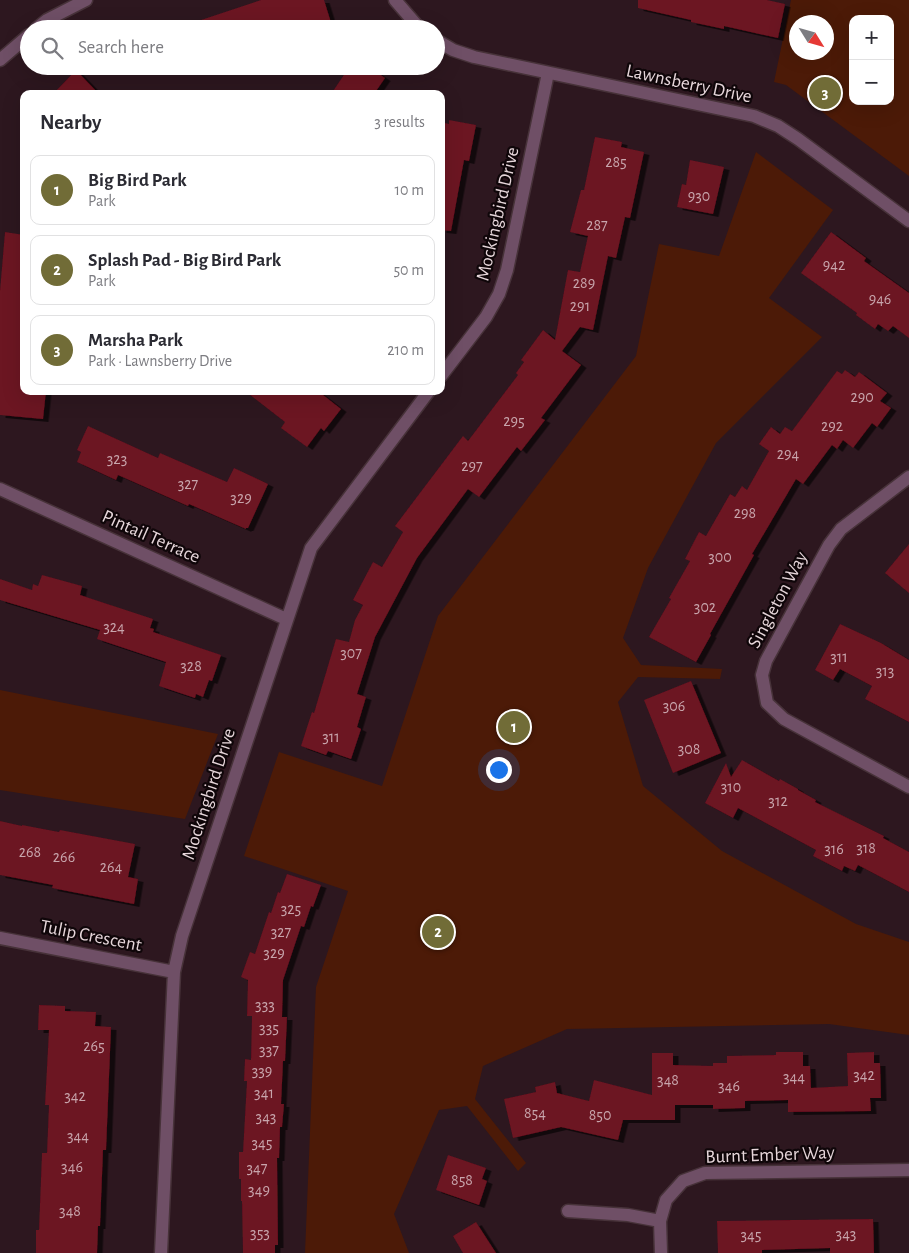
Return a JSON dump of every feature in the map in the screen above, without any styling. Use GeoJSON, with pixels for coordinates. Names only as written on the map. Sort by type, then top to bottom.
{"type":"FeatureCollection","features":[{"type":"Feature","properties":{"kind":"street"},"geometry":{"type":"LineString","coordinates":[[395,0],[412,20]]}},
{"type":"Feature","properties":{"kind":"street"},"geometry":{"type":"LineString","coordinates":[[47,20],[80,1]]}},
{"type":"Feature","properties":{"kind":"street"},"geometry":{"type":"LineString","coordinates":[[0,60],[20,43]]}},
{"type":"Feature","properties":{"kind":"street","name":"Lawnsberry Drive"},"geometry":{"type":"LineString","coordinates":[[445,45],[474,57],[754,116],[778,126],[909,220]]}},
{"type":"Feature","properties":{"kind":"street","name":"Mockingbird Drive"},"geometry":{"type":"LineString","coordinates":[[445,371],[486,317],[499,294],[507,270],[548,73]]}},
{"type":"Feature","properties":{"kind":"street","name":"Mockingbird Drive"},"geometry":{"type":"LineString","coordinates":[[161,1253],[174,972],[185,927],[311,548],[424,395]]}},
{"type":"Feature","properties":{"kind":"street","name":"Singleton Way"},"geometry":{"type":"LineString","coordinates":[[909,477],[841,529],[828,545],[766,661],[762,675],[767,703],[784,718],[909,787]]}},
{"type":"Feature","properties":{"kind":"street","name":"Pintail Terrace"},"geometry":{"type":"LineString","coordinates":[[0,489],[286,619]]}},
{"type":"Feature","properties":{"kind":"street","name":"Tulip Crescent"},"geometry":{"type":"LineString","coordinates":[[0,938],[174,972]]}},
{"type":"Feature","properties":{"kind":"street","name":"Burnt Ember Way"},"geometry":{"type":"LineString","coordinates":[[661,1253],[660,1221],[666,1200],[683,1181],[705,1173],[909,1170]]}},
{"type":"Feature","properties":{"kind":"street"},"geometry":{"type":"LineString","coordinates":[[568,1211],[628,1215],[660,1221]]}},
{"type":"Feature","properties":{"kind":"shaded area"},"geometry":{"type":"Polygon","coordinates":[[[791,0],[909,0],[909,176],[786,85],[774,82],[791,0]]]}},
{"type":"Feature","properties":{"kind":"shaded area"},"geometry":{"type":"Polygon","coordinates":[[[756,152],[833,210],[769,298],[822,337],[716,443],[648,568],[623,638],[641,665],[722,669],[720,679],[638,677],[618,702],[643,786],[722,851],[856,924],[909,942],[909,1035],[829,1024],[567,1029],[483,1066],[475,1099],[526,1163],[518,1171],[467,1106],[439,1110],[394,1214],[409,1253],[305,1253],[316,987],[348,891],[244,856],[279,752],[382,786],[438,616],[636,356],[659,244],[719,256],[756,152]]]}},
{"type":"Feature","properties":{"kind":"shaded area"},"geometry":{"type":"Polygon","coordinates":[[[0,690],[218,734],[185,819],[0,790],[0,690]]]}},
{"type":"Feature","properties":{"kind":"building"},"geometry":{"type":"Polygon","coordinates":[[[261,0],[324,0],[330,20],[201,20],[261,0]]]}},
{"type":"Feature","properties":{"kind":"building"},"geometry":{"type":"Polygon","coordinates":[[[638,0],[767,0],[785,4],[778,38],[724,26],[724,29],[691,22],[691,20],[638,8],[638,0]]]}},
{"type":"Feature","properties":{"kind":"building"},"geometry":{"type":"Polygon","coordinates":[[[71,75],[81,75],[95,90],[57,90],[71,75]]]}},
{"type":"Feature","properties":{"kind":"building"},"geometry":{"type":"Polygon","coordinates":[[[344,75],[381,75],[385,78],[377,90],[334,90],[344,75]]]}},
{"type":"Feature","properties":{"kind":"building"},"geometry":{"type":"Polygon","coordinates":[[[449,120],[476,125],[469,161],[464,160],[451,231],[445,230],[445,123],[449,124],[449,120]]]}},
{"type":"Feature","properties":{"kind":"building"},"geometry":{"type":"Polygon","coordinates":[[[595,137],[622,142],[621,147],[644,152],[630,218],[625,217],[616,258],[608,256],[593,330],[580,327],[562,351],[581,365],[541,418],[545,420],[521,451],[517,447],[479,497],[468,489],[417,558],[375,637],[357,694],[366,697],[357,727],[361,729],[351,759],[328,751],[326,755],[301,746],[312,712],[314,713],[336,639],[349,642],[355,620],[363,605],[353,600],[373,562],[382,567],[403,532],[395,526],[463,436],[468,441],[518,375],[516,373],[524,362],[521,360],[543,330],[555,340],[568,270],[580,272],[588,236],[570,232],[581,190],[584,190],[595,137]]]}},
{"type":"Feature","properties":{"kind":"building"},"geometry":{"type":"Polygon","coordinates":[[[690,160],[724,167],[713,214],[677,207],[682,184],[686,185],[690,160]]]}},
{"type":"Feature","properties":{"kind":"building"},"geometry":{"type":"Polygon","coordinates":[[[5,232],[20,234],[20,395],[46,395],[43,419],[0,415],[0,291],[5,232]]]}},
{"type":"Feature","properties":{"kind":"building"},"geometry":{"type":"Polygon","coordinates":[[[831,232],[866,258],[864,261],[909,293],[909,338],[893,326],[888,331],[878,324],[875,329],[856,315],[857,313],[801,273],[831,232]]]}},
{"type":"Feature","properties":{"kind":"building"},"geometry":{"type":"Polygon","coordinates":[[[845,370],[855,377],[859,372],[887,393],[880,401],[891,408],[877,427],[872,423],[853,448],[843,440],[837,449],[832,445],[803,484],[796,479],[752,554],[754,555],[696,662],[649,637],[690,561],[685,559],[699,532],[706,536],[730,494],[735,497],[742,486],[747,490],[769,451],[759,444],[771,427],[780,434],[785,427],[792,431],[837,371],[842,374],[845,370]]]}},
{"type":"Feature","properties":{"kind":"building"},"geometry":{"type":"Polygon","coordinates":[[[250,395],[323,395],[341,409],[324,431],[321,428],[307,447],[281,428],[285,422],[250,395]]]}},
{"type":"Feature","properties":{"kind":"building"},"geometry":{"type":"Polygon","coordinates":[[[88,426],[158,458],[160,453],[227,482],[234,468],[268,484],[248,528],[246,529],[189,504],[188,506],[118,475],[116,480],[77,462],[81,452],[77,450],[88,426]]]}},
{"type":"Feature","properties":{"kind":"building"},"geometry":{"type":"Polygon","coordinates":[[[909,544],[909,593],[885,573],[909,544]]]}},
{"type":"Feature","properties":{"kind":"building"},"geometry":{"type":"Polygon","coordinates":[[[42,575],[82,586],[80,595],[153,619],[150,628],[154,629],[153,632],[221,655],[212,681],[209,680],[203,697],[196,694],[195,698],[159,686],[166,662],[97,639],[100,630],[0,600],[0,579],[32,590],[33,584],[38,586],[42,575]]]}},
{"type":"Feature","properties":{"kind":"building"},"geometry":{"type":"Polygon","coordinates":[[[840,624],[881,643],[909,660],[909,722],[865,699],[872,686],[840,669],[833,680],[815,670],[840,624]]]}},
{"type":"Feature","properties":{"kind":"building"},"geometry":{"type":"Polygon","coordinates":[[[691,681],[721,753],[673,773],[644,700],[691,681]]]}},
{"type":"Feature","properties":{"kind":"building"},"geometry":{"type":"Polygon","coordinates":[[[742,760],[779,781],[780,779],[798,789],[816,800],[815,802],[884,836],[883,838],[909,852],[909,892],[858,865],[855,871],[844,866],[842,871],[813,856],[816,850],[738,808],[733,818],[705,803],[726,763],[731,777],[742,760]]]}},
{"type":"Feature","properties":{"kind":"building"},"geometry":{"type":"Polygon","coordinates":[[[0,821],[135,844],[128,877],[138,879],[134,904],[52,888],[53,885],[0,875],[0,821]]]}},
{"type":"Feature","properties":{"kind":"building"},"geometry":{"type":"Polygon","coordinates":[[[287,874],[321,885],[304,927],[301,926],[283,980],[282,1017],[287,1017],[281,1104],[284,1104],[282,1127],[280,1127],[279,1158],[277,1158],[278,1245],[275,1245],[275,1253],[243,1253],[239,1152],[243,1152],[247,1081],[244,1081],[245,1059],[251,1060],[252,1016],[247,1016],[248,980],[241,977],[250,952],[255,954],[269,912],[271,913],[287,874]]]}},
{"type":"Feature","properties":{"kind":"building"},"geometry":{"type":"Polygon","coordinates":[[[39,1005],[65,1006],[65,1011],[96,1012],[95,1026],[111,1027],[106,1150],[103,1150],[97,1253],[36,1253],[36,1230],[39,1230],[42,1153],[47,1153],[49,1105],[45,1105],[49,1030],[38,1030],[39,1005]]]}},
{"type":"Feature","properties":{"kind":"building"},"geometry":{"type":"Polygon","coordinates":[[[776,1052],[803,1052],[803,1066],[810,1066],[811,1088],[848,1086],[847,1053],[874,1052],[874,1063],[880,1063],[881,1098],[870,1098],[871,1111],[788,1112],[788,1100],[745,1101],[745,1108],[713,1109],[713,1105],[675,1105],[675,1120],[623,1120],[618,1140],[561,1127],[513,1138],[504,1099],[536,1092],[535,1087],[555,1082],[557,1093],[589,1101],[594,1080],[652,1095],[652,1053],[673,1053],[673,1065],[713,1066],[713,1063],[727,1063],[727,1056],[776,1055],[776,1052]]]}},
{"type":"Feature","properties":{"kind":"building"},"geometry":{"type":"Polygon","coordinates":[[[448,1155],[486,1168],[482,1179],[487,1181],[479,1205],[436,1190],[448,1155]]]}},
{"type":"Feature","properties":{"kind":"building"},"geometry":{"type":"Polygon","coordinates":[[[873,1219],[874,1253],[830,1253],[830,1248],[762,1250],[762,1253],[718,1253],[717,1221],[873,1219]]]}},
{"type":"Feature","properties":{"kind":"building"},"geometry":{"type":"Polygon","coordinates":[[[476,1222],[496,1253],[463,1253],[453,1236],[476,1222]]]}},
{"type":"Feature","properties":{"kind":"place","name":"Marsha Park"},"geometry":{"type":"Point","coordinates":[825,93]}},
{"type":"Feature","properties":{"kind":"place","name":"Big Bird Park"},"geometry":{"type":"Point","coordinates":[514,727]}},
{"type":"Feature","properties":{"kind":"place","name":"Splash Pad - Big Bird Park"},"geometry":{"type":"Point","coordinates":[438,932]}}]}
